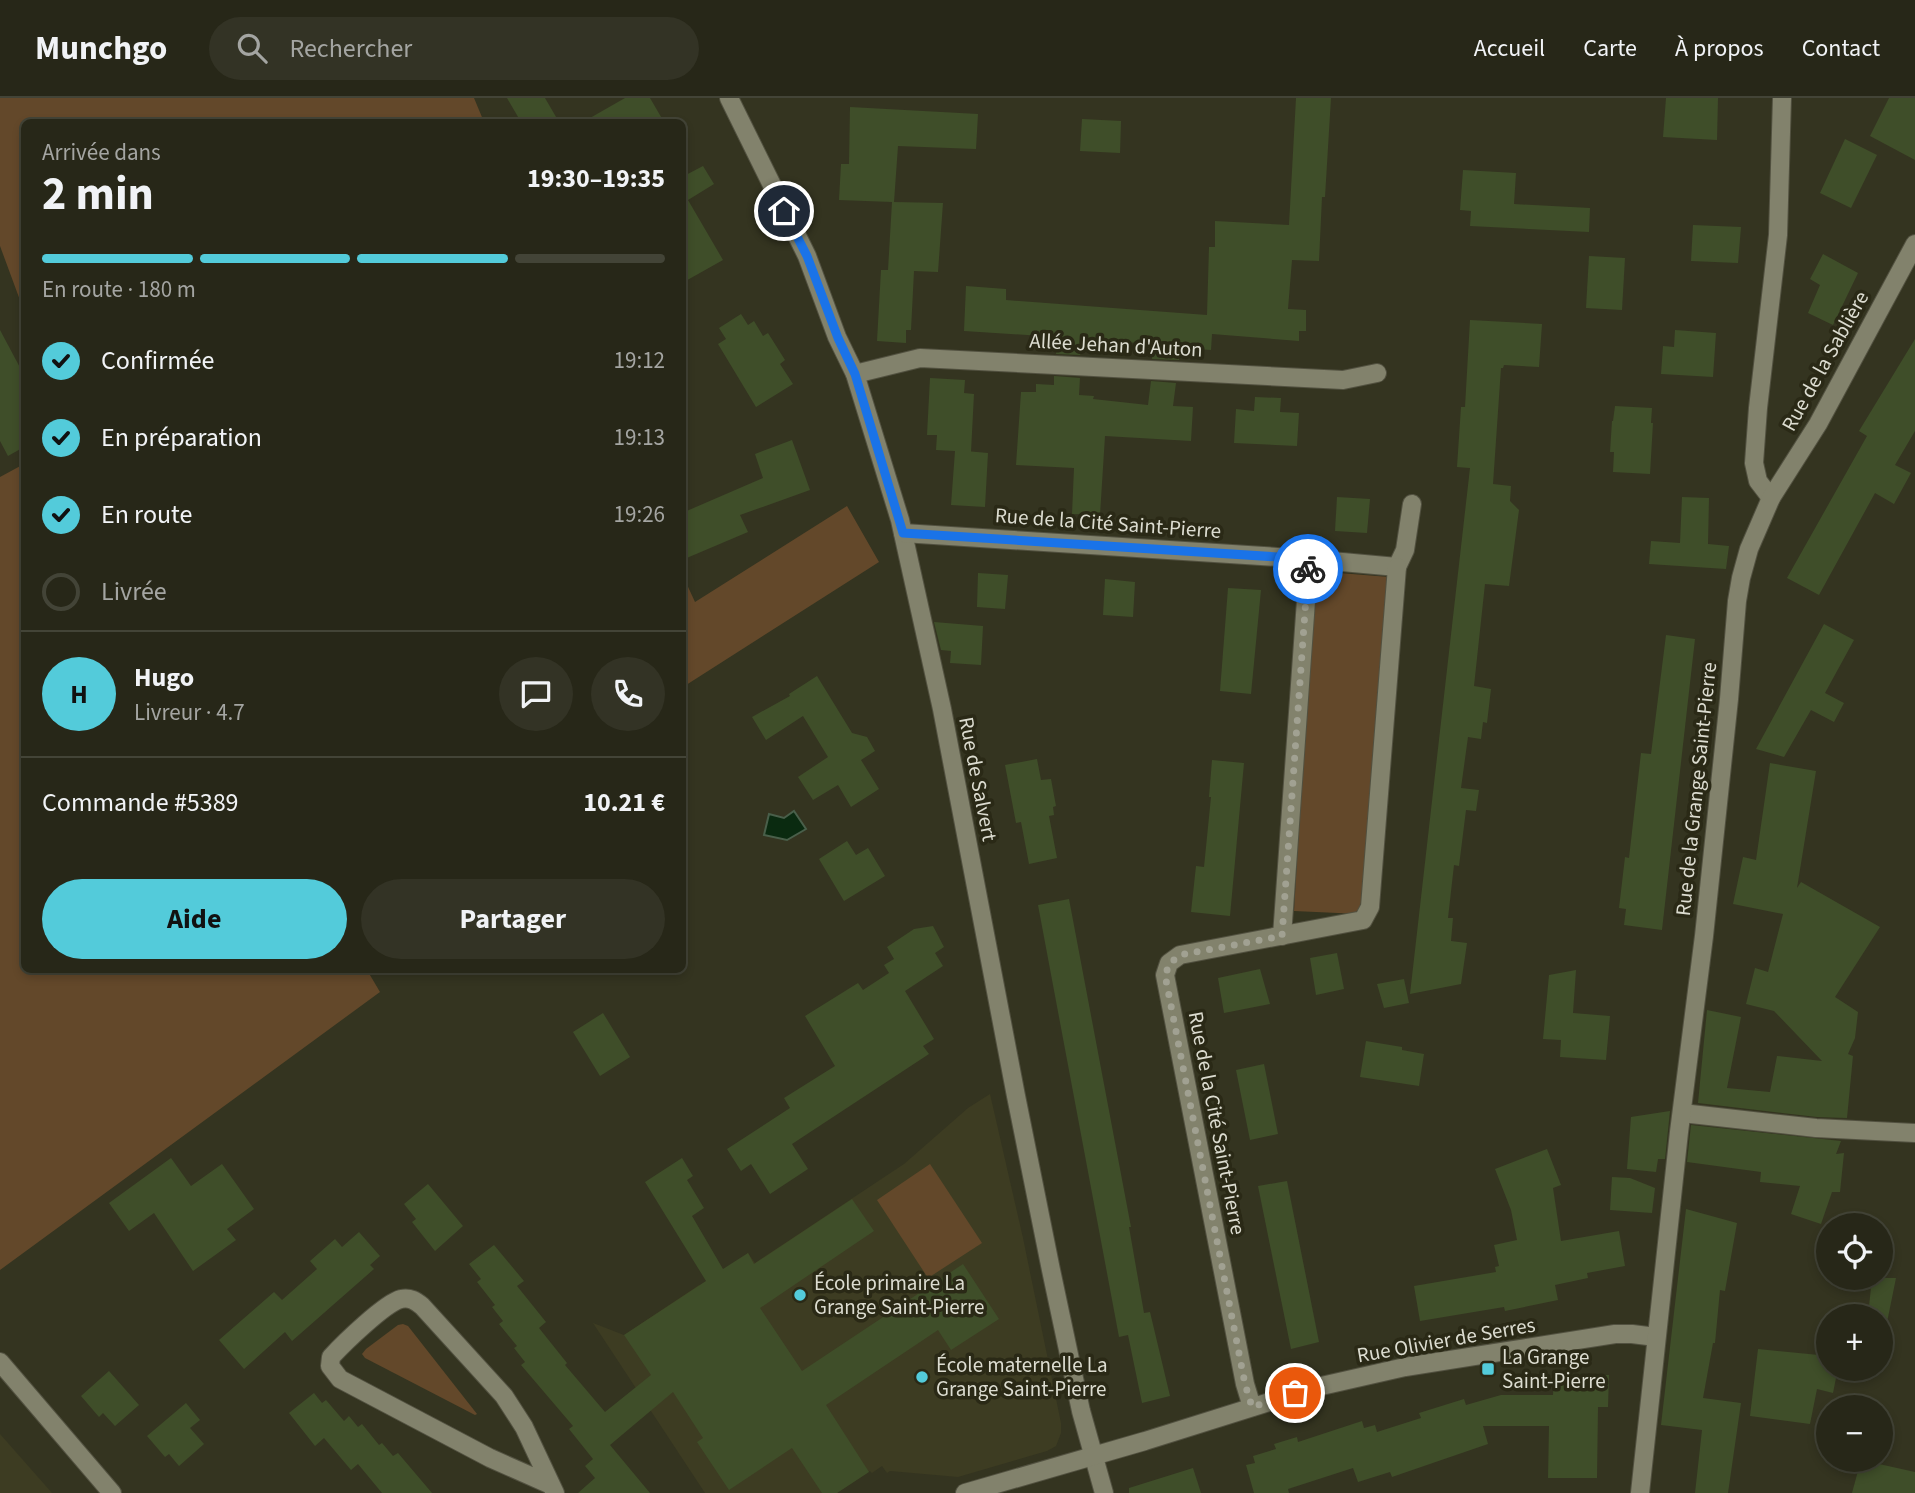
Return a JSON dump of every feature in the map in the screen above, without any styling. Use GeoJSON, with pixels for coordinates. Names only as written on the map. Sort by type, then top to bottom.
{"type":"FeatureCollection","features":[{"type":"Feature","properties":{"kind":"street","name":"Rue de Salvert"},"geometry":{"type":"LineString","coordinates":[[729,98],[807,256],[838,338],[855,374],[903,533],[942,709],[1048,1259],[1081,1411],[1104,1493]]}},
{"type":"Feature","properties":{"kind":"street"},"geometry":{"type":"LineString","coordinates":[[1771,498],[1758,481],[1754,463],[1778,236],[1782,98]]}},
{"type":"Feature","properties":{"kind":"street","name":"Rue de la Sablière"},"geometry":{"type":"LineString","coordinates":[[1771,498],[1818,424],[1915,244]]}},
{"type":"Feature","properties":{"kind":"street","name":"Allée Jehan d'Auton"},"geometry":{"type":"LineString","coordinates":[[855,374],[920,358],[1343,380],[1377,373]]}},
{"type":"Feature","properties":{"kind":"street","name":"Rue de la Grange Saint-Pierre"},"geometry":{"type":"LineString","coordinates":[[1640,1493],[1704,936],[1737,601],[1749,549],[1771,498]]}},
{"type":"Feature","properties":{"kind":"street","name":"Rue de la Cité Saint-Pierre"},"geometry":{"type":"LineString","coordinates":[[1252,1407],[1245,1384],[1165,975],[1170,963],[1180,955],[1363,920],[1370,908],[1397,566],[1405,551],[1412,504]]}},
{"type":"Feature","properties":{"kind":"street","name":"Rue de la Cité Saint-Pierre"},"geometry":{"type":"LineString","coordinates":[[903,533],[1397,566]]}},
{"type":"Feature","properties":{"kind":"street"},"geometry":{"type":"LineString","coordinates":[[1282,936],[1309,559]]}},
{"type":"Feature","properties":{"kind":"street"},"geometry":{"type":"LineString","coordinates":[[1682,1113],[1816,1128],[1915,1133]]}},
{"type":"Feature","properties":{"kind":"street"},"geometry":{"type":"LineString","coordinates":[[407,1298],[415,1300],[505,1396],[524,1427],[553,1489],[340,1379],[330,1366],[331,1357],[392,1303],[407,1298]]}},
{"type":"Feature","properties":{"kind":"street","name":"Rue Olivier de Serres"},"geometry":{"type":"LineString","coordinates":[[965,1493],[1317,1387],[1405,1367],[1615,1334],[1656,1337]]}},
{"type":"Feature","properties":{"kind":"street"},"geometry":{"type":"LineString","coordinates":[[0,1362],[112,1493]]}},
{"type":"Feature","properties":{"kind":"shaded area"},"geometry":{"type":"Polygon","coordinates":[[[0,98],[474,98],[483,119],[21,119],[21,303],[0,246],[0,98]]]}},
{"type":"Feature","properties":{"kind":"shaded area"},"geometry":{"type":"Polygon","coordinates":[[[21,466],[21,973],[369,973],[380,992],[0,1270],[0,477],[21,466]]]}},
{"type":"Feature","properties":{"kind":"shaded area"},"geometry":{"type":"Polygon","coordinates":[[[847,506],[879,562],[686,685],[686,582],[695,602],[847,506]]]}},
{"type":"Feature","properties":{"kind":"shaded area"},"geometry":{"type":"Polygon","coordinates":[[[1314,571],[1389,577],[1360,914],[1294,911],[1314,571]]]}},
{"type":"Feature","properties":{"kind":"shaded area"},"geometry":{"type":"Polygon","coordinates":[[[794,811],[806,829],[787,840],[764,835],[769,814],[784,818],[794,811]]]}},
{"type":"Feature","properties":{"kind":"shaded area","name":"École primaire La Grange Saint-Pierre"},"geometry":{"type":"Polygon","coordinates":[[[990,1094],[1061,1423],[1061,1433],[1056,1446],[958,1477],[890,1471],[887,1473],[882,1466],[837,1493],[705,1493],[593,1323],[624,1335],[699,1285],[704,1291],[748,1253],[755,1263],[904,1164],[968,1108],[990,1094]]]}},
{"type":"Feature","properties":{"kind":"shaded area"},"geometry":{"type":"Polygon","coordinates":[[[930,1164],[982,1243],[928,1278],[877,1200],[930,1164]]]}},
{"type":"Feature","properties":{"kind":"shaded area"},"geometry":{"type":"Polygon","coordinates":[[[403,1324],[408,1326],[477,1414],[365,1358],[362,1354],[366,1349],[403,1324]]]}},
{"type":"Feature","properties":{"kind":"shaded area"},"geometry":{"type":"Polygon","coordinates":[[[0,1434],[52,1493],[0,1493],[0,1434]]]}},
{"type":"Feature","properties":{"kind":"building"},"geometry":{"type":"Polygon","coordinates":[[[507,98],[545,98],[557,119],[519,119],[507,98]]]}},
{"type":"Feature","properties":{"kind":"building"},"geometry":{"type":"Polygon","coordinates":[[[625,98],[650,98],[662,119],[588,119],[625,98]]]}},
{"type":"Feature","properties":{"kind":"building"},"geometry":{"type":"Polygon","coordinates":[[[1296,98],[1331,98],[1319,261],[1292,260],[1288,309],[1306,310],[1306,331],[1299,331],[1299,341],[1212,334],[1211,350],[1196,349],[1196,359],[1179,360],[1152,359],[1153,346],[1139,346],[1139,343],[1083,339],[1080,355],[1056,354],[1057,337],[964,331],[966,286],[1006,289],[1006,300],[1207,315],[1209,247],[1215,247],[1215,221],[1289,225],[1296,98]]]}},
{"type":"Feature","properties":{"kind":"building"},"geometry":{"type":"Polygon","coordinates":[[[1666,98],[1718,98],[1717,140],[1663,137],[1666,98]]]}},
{"type":"Feature","properties":{"kind":"building"},"geometry":{"type":"Polygon","coordinates":[[[1889,98],[1915,98],[1915,160],[1870,136],[1889,98]]]}},
{"type":"Feature","properties":{"kind":"building"},"geometry":{"type":"Polygon","coordinates":[[[850,107],[978,114],[976,149],[898,146],[894,202],[943,203],[938,272],[914,271],[911,330],[906,330],[906,343],[877,341],[881,270],[888,270],[892,202],[839,200],[841,164],[849,164],[850,107]]]}},
{"type":"Feature","properties":{"kind":"building"},"geometry":{"type":"Polygon","coordinates":[[[1082,119],[1121,121],[1120,153],[1080,151],[1082,119]]]}},
{"type":"Feature","properties":{"kind":"building"},"geometry":{"type":"Polygon","coordinates":[[[1845,139],[1877,155],[1851,208],[1820,193],[1845,139]]]}},
{"type":"Feature","properties":{"kind":"building"},"geometry":{"type":"Polygon","coordinates":[[[703,166],[714,184],[688,200],[723,260],[686,281],[686,175],[703,166]]]}},
{"type":"Feature","properties":{"kind":"building"},"geometry":{"type":"Polygon","coordinates":[[[1463,170],[1516,173],[1514,204],[1590,208],[1589,232],[1470,226],[1471,211],[1460,210],[1463,170]]]}},
{"type":"Feature","properties":{"kind":"building"},"geometry":{"type":"Polygon","coordinates":[[[1693,225],[1741,227],[1738,263],[1691,261],[1693,225]]]}},
{"type":"Feature","properties":{"kind":"building"},"geometry":{"type":"Polygon","coordinates":[[[1823,254],[1858,273],[1833,325],[1808,313],[1820,285],[1810,279],[1823,254]]]}},
{"type":"Feature","properties":{"kind":"building"},"geometry":{"type":"Polygon","coordinates":[[[1589,256],[1625,258],[1622,310],[1586,308],[1589,256]]]}},
{"type":"Feature","properties":{"kind":"building"},"geometry":{"type":"Polygon","coordinates":[[[741,314],[748,325],[754,321],[763,336],[768,333],[785,360],[780,364],[793,384],[756,407],[718,344],[726,339],[719,328],[741,314]]]}},
{"type":"Feature","properties":{"kind":"building"},"geometry":{"type":"Polygon","coordinates":[[[1470,320],[1542,324],[1539,367],[1504,365],[1501,368],[1493,484],[1511,486],[1510,501],[1519,510],[1509,586],[1485,584],[1474,686],[1491,689],[1487,723],[1483,722],[1481,739],[1468,737],[1461,788],[1479,790],[1476,811],[1466,810],[1459,866],[1454,865],[1448,918],[1453,918],[1451,941],[1467,943],[1461,984],[1410,994],[1470,468],[1457,467],[1461,407],[1465,407],[1470,320]]]}},
{"type":"Feature","properties":{"kind":"building"},"geometry":{"type":"Polygon","coordinates":[[[0,330],[21,369],[21,449],[8,456],[0,441],[0,330]]]}},
{"type":"Feature","properties":{"kind":"building"},"geometry":{"type":"Polygon","coordinates":[[[1675,330],[1716,333],[1713,377],[1661,374],[1663,346],[1674,347],[1675,330]]]}},
{"type":"Feature","properties":{"kind":"building"},"geometry":{"type":"Polygon","coordinates":[[[1915,339],[1915,431],[1895,465],[1911,473],[1894,504],[1875,493],[1819,595],[1787,578],[1867,436],[1859,431],[1915,339]]]}},
{"type":"Feature","properties":{"kind":"building"},"geometry":{"type":"Polygon","coordinates":[[[1054,376],[1080,378],[1079,395],[1148,405],[1151,381],[1176,383],[1173,406],[1193,407],[1191,441],[1105,436],[1100,515],[1072,514],[1074,468],[1016,465],[1021,392],[1036,392],[1036,384],[1054,385],[1054,376]]]}},
{"type":"Feature","properties":{"kind":"building"},"geometry":{"type":"Polygon","coordinates":[[[930,378],[965,380],[964,393],[974,394],[971,451],[988,453],[985,507],[951,505],[955,451],[936,450],[937,435],[927,435],[930,378]]]}},
{"type":"Feature","properties":{"kind":"building"},"geometry":{"type":"Polygon","coordinates":[[[1255,397],[1281,398],[1280,412],[1299,413],[1297,446],[1234,443],[1236,409],[1254,411],[1255,397]]]}},
{"type":"Feature","properties":{"kind":"building"},"geometry":{"type":"Polygon","coordinates":[[[1615,406],[1652,408],[1650,474],[1613,472],[1614,452],[1610,452],[1615,406]]]}},
{"type":"Feature","properties":{"kind":"building"},"geometry":{"type":"Polygon","coordinates":[[[792,440],[810,490],[740,515],[748,532],[686,558],[686,511],[763,478],[755,454],[792,440]]]}},
{"type":"Feature","properties":{"kind":"building"},"geometry":{"type":"Polygon","coordinates":[[[1337,497],[1370,499],[1367,533],[1335,531],[1337,497]]]}},
{"type":"Feature","properties":{"kind":"building"},"geometry":{"type":"Polygon","coordinates":[[[1682,497],[1709,498],[1708,544],[1729,546],[1726,569],[1649,564],[1651,541],[1680,543],[1682,497]]]}},
{"type":"Feature","properties":{"kind":"building"},"geometry":{"type":"Polygon","coordinates":[[[978,573],[1008,575],[1005,609],[977,607],[978,573]]]}},
{"type":"Feature","properties":{"kind":"building"},"geometry":{"type":"Polygon","coordinates":[[[1105,579],[1135,582],[1133,617],[1103,615],[1105,579]]]}},
{"type":"Feature","properties":{"kind":"building"},"geometry":{"type":"Polygon","coordinates":[[[1228,588],[1261,590],[1251,694],[1220,691],[1228,588]]]}},
{"type":"Feature","properties":{"kind":"building"},"geometry":{"type":"Polygon","coordinates":[[[934,622],[983,626],[981,665],[950,663],[951,651],[941,650],[934,622]]]}},
{"type":"Feature","properties":{"kind":"building"},"geometry":{"type":"Polygon","coordinates":[[[1824,624],[1854,640],[1825,693],[1844,703],[1834,722],[1811,710],[1784,757],[1756,749],[1824,624]]]}},
{"type":"Feature","properties":{"kind":"building"},"geometry":{"type":"Polygon","coordinates":[[[1666,635],[1695,639],[1662,930],[1624,925],[1626,909],[1619,908],[1625,857],[1629,858],[1641,753],[1651,754],[1666,635]]]}},
{"type":"Feature","properties":{"kind":"building"},"geometry":{"type":"Polygon","coordinates":[[[817,676],[852,733],[867,737],[875,751],[861,760],[879,789],[851,807],[838,785],[813,800],[798,777],[828,757],[803,716],[766,740],[752,717],[790,696],[789,694],[817,676]]]}},
{"type":"Feature","properties":{"kind":"building"},"geometry":{"type":"Polygon","coordinates":[[[1037,759],[1041,780],[1051,779],[1056,806],[1053,807],[1054,815],[1049,816],[1057,858],[1029,864],[1021,822],[1016,823],[1005,765],[1037,759]]]}},
{"type":"Feature","properties":{"kind":"building"},"geometry":{"type":"Polygon","coordinates":[[[1212,760],[1244,763],[1230,916],[1191,912],[1196,866],[1204,867],[1212,760]]]}},
{"type":"Feature","properties":{"kind":"building"},"geometry":{"type":"Polygon","coordinates":[[[1770,763],[1816,771],[1797,888],[1801,882],[1880,927],[1835,997],[1858,1012],[1855,1038],[1848,1054],[1853,1056],[1847,1118],[1698,1103],[1707,1010],[1741,1017],[1727,1088],[1770,1092],[1777,1056],[1822,1061],[1774,1011],[1746,1004],[1755,968],[1768,972],[1783,914],[1733,904],[1743,857],[1756,860],[1770,763]]]}},
{"type":"Feature","properties":{"kind":"building"},"geometry":{"type":"Polygon","coordinates":[[[847,841],[856,855],[868,848],[885,876],[844,901],[819,859],[847,841]]]}},
{"type":"Feature","properties":{"kind":"building"},"geometry":{"type":"Polygon","coordinates":[[[1069,899],[1131,1227],[1144,1313],[1150,1312],[1170,1396],[1142,1403],[1128,1335],[1119,1337],[1038,905],[1069,899]]]}},
{"type":"Feature","properties":{"kind":"building"},"geometry":{"type":"Polygon","coordinates":[[[933,926],[944,947],[935,953],[943,966],[905,991],[934,1039],[923,1046],[929,1054],[792,1144],[808,1169],[770,1194],[751,1164],[741,1171],[727,1149],[790,1108],[784,1098],[835,1066],[805,1016],[858,983],[863,990],[889,973],[884,965],[894,959],[887,947],[914,929],[933,926]]]}},
{"type":"Feature","properties":{"kind":"building"},"geometry":{"type":"Polygon","coordinates":[[[1337,953],[1344,989],[1316,995],[1310,958],[1337,953]]]}},
{"type":"Feature","properties":{"kind":"building"},"geometry":{"type":"Polygon","coordinates":[[[1260,969],[1270,1004],[1224,1013],[1218,978],[1260,969]]]}},
{"type":"Feature","properties":{"kind":"building"},"geometry":{"type":"Polygon","coordinates":[[[1576,970],[1573,1013],[1610,1016],[1606,1060],[1560,1057],[1561,1040],[1543,1039],[1549,975],[1576,970]]]}},
{"type":"Feature","properties":{"kind":"building"},"geometry":{"type":"Polygon","coordinates":[[[1404,979],[1409,1003],[1384,1008],[1377,984],[1404,979]]]}},
{"type":"Feature","properties":{"kind":"building"},"geometry":{"type":"Polygon","coordinates":[[[603,1013],[630,1057],[600,1076],[573,1032],[603,1013]]]}},
{"type":"Feature","properties":{"kind":"building"},"geometry":{"type":"Polygon","coordinates":[[[1366,1041],[1424,1054],[1419,1086],[1360,1077],[1366,1041]]]}},
{"type":"Feature","properties":{"kind":"building"},"geometry":{"type":"Polygon","coordinates":[[[1264,1064],[1278,1134],[1250,1140],[1236,1070],[1264,1064]]]}},
{"type":"Feature","properties":{"kind":"building"},"geometry":{"type":"Polygon","coordinates":[[[1670,1111],[1665,1159],[1658,1159],[1656,1172],[1627,1169],[1631,1117],[1670,1111]]]}},
{"type":"Feature","properties":{"kind":"building"},"geometry":{"type":"Polygon","coordinates":[[[1691,1125],[1841,1141],[1836,1154],[1844,1153],[1840,1192],[1832,1192],[1825,1213],[1816,1213],[1816,1222],[1791,1214],[1800,1186],[1760,1182],[1761,1172],[1687,1162],[1691,1125]]]}},
{"type":"Feature","properties":{"kind":"building"},"geometry":{"type":"Polygon","coordinates":[[[1547,1149],[1561,1185],[1553,1188],[1561,1241],[1619,1231],[1625,1266],[1587,1273],[1588,1278],[1555,1285],[1558,1300],[1505,1311],[1504,1307],[1420,1321],[1414,1286],[1496,1272],[1495,1267],[1499,1266],[1494,1245],[1517,1240],[1511,1210],[1495,1169],[1547,1149]]]}},
{"type":"Feature","properties":{"kind":"building"},"geometry":{"type":"Polygon","coordinates":[[[171,1158],[191,1186],[222,1164],[254,1209],[227,1229],[236,1240],[193,1271],[154,1213],[129,1231],[109,1203],[171,1158]]]}},
{"type":"Feature","properties":{"kind":"building"},"geometry":{"type":"Polygon","coordinates":[[[682,1158],[693,1176],[687,1180],[704,1208],[692,1216],[723,1269],[748,1253],[754,1264],[852,1199],[874,1231],[760,1308],[802,1371],[963,1264],[999,1319],[951,1350],[938,1330],[826,1405],[869,1472],[837,1493],[822,1493],[792,1448],[729,1490],[697,1442],[703,1438],[673,1392],[610,1445],[650,1493],[578,1493],[595,1478],[585,1466],[593,1459],[569,1429],[573,1426],[521,1365],[525,1362],[514,1348],[517,1346],[499,1324],[503,1321],[492,1307],[495,1305],[477,1282],[481,1279],[469,1264],[494,1245],[524,1281],[517,1286],[546,1322],[539,1328],[567,1363],[565,1365],[605,1412],[651,1375],[624,1335],[706,1281],[645,1182],[682,1158]]]}},
{"type":"Feature","properties":{"kind":"building"},"geometry":{"type":"Polygon","coordinates":[[[1612,1177],[1630,1178],[1655,1188],[1652,1213],[1610,1210],[1612,1177]]]}},
{"type":"Feature","properties":{"kind":"building"},"geometry":{"type":"Polygon","coordinates":[[[1287,1181],[1319,1342],[1291,1349],[1258,1186],[1287,1181]]]}},
{"type":"Feature","properties":{"kind":"building"},"geometry":{"type":"Polygon","coordinates":[[[428,1184],[463,1226],[435,1251],[412,1222],[416,1219],[404,1204],[428,1184]]]}},
{"type":"Feature","properties":{"kind":"building"},"geometry":{"type":"Polygon","coordinates":[[[1686,1209],[1737,1223],[1725,1291],[1720,1290],[1715,1343],[1703,1398],[1741,1403],[1728,1493],[1695,1493],[1702,1430],[1661,1425],[1686,1209]]]}},
{"type":"Feature","properties":{"kind":"building"},"geometry":{"type":"Polygon","coordinates":[[[359,1232],[380,1256],[370,1265],[374,1269],[292,1341],[285,1332],[244,1369],[219,1340],[274,1292],[282,1300],[317,1269],[310,1261],[335,1239],[342,1247],[359,1232]]]}},
{"type":"Feature","properties":{"kind":"building"},"geometry":{"type":"Polygon","coordinates":[[[1893,1278],[1896,1278],[1891,1304],[1869,1304],[1871,1290],[1893,1290],[1893,1278]]]}},
{"type":"Feature","properties":{"kind":"building"},"geometry":{"type":"Polygon","coordinates":[[[1758,1349],[1816,1355],[1816,1381],[1835,1381],[1833,1393],[1817,1389],[1810,1424],[1750,1416],[1758,1349]]]}},
{"type":"Feature","properties":{"kind":"building"},"geometry":{"type":"Polygon","coordinates":[[[109,1371],[139,1405],[115,1426],[103,1413],[99,1417],[81,1396],[109,1371]]]}},
{"type":"Feature","properties":{"kind":"building"},"geometry":{"type":"Polygon","coordinates":[[[1554,1374],[1609,1375],[1608,1407],[1598,1407],[1597,1478],[1548,1478],[1549,1426],[1483,1426],[1488,1444],[1392,1477],[1390,1472],[1358,1482],[1353,1468],[1288,1489],[1289,1493],[1254,1493],[1246,1465],[1255,1463],[1253,1456],[1276,1449],[1274,1444],[1297,1437],[1298,1442],[1362,1421],[1364,1428],[1375,1425],[1377,1432],[1421,1418],[1419,1413],[1464,1399],[1466,1405],[1501,1395],[1553,1395],[1554,1374]]]}},
{"type":"Feature","properties":{"kind":"building"},"geometry":{"type":"Polygon","coordinates":[[[314,1393],[322,1403],[326,1400],[344,1421],[349,1416],[358,1427],[362,1424],[379,1445],[382,1443],[393,1456],[398,1453],[432,1493],[382,1493],[358,1464],[351,1470],[324,1438],[315,1446],[289,1413],[314,1393]]]}},
{"type":"Feature","properties":{"kind":"building"},"geometry":{"type":"Polygon","coordinates":[[[186,1403],[200,1420],[190,1428],[204,1444],[179,1466],[169,1454],[165,1457],[147,1436],[186,1403]]]}},
{"type":"Feature","properties":{"kind":"building"},"geometry":{"type":"Polygon","coordinates":[[[1893,1467],[1915,1472],[1915,1493],[1852,1493],[1858,1472],[1893,1472],[1893,1467]]]}},
{"type":"Feature","properties":{"kind":"building"},"geometry":{"type":"Polygon","coordinates":[[[1193,1468],[1201,1493],[1129,1493],[1129,1488],[1193,1468]]]}},
{"type":"Feature","properties":{"kind":"way so far"},"geometry":{"type":"LineString","coordinates":[[1295,1393],[1252,1407],[1245,1384],[1165,975],[1170,963],[1180,955],[1282,936],[1308,569]]}},
{"type":"Feature","properties":{"kind":"place","name":"École primaire La Grange Saint-Pierre"},"geometry":{"type":"Point","coordinates":[800,1295]}},
{"type":"Feature","properties":{"kind":"place","name":"La Grange Saint-Pierre"},"geometry":{"type":"Point","coordinates":[1488,1369]}},
{"type":"Feature","properties":{"kind":"place","name":"École maternelle La Grange Saint-Pierre"},"geometry":{"type":"Point","coordinates":[922,1377]}},
{"type":"Feature","properties":{"kind":"route"},"geometry":{"type":"LineString","coordinates":[[784,211],[807,256],[838,338],[855,374],[903,533],[1309,559],[1308,569]]}}]}
